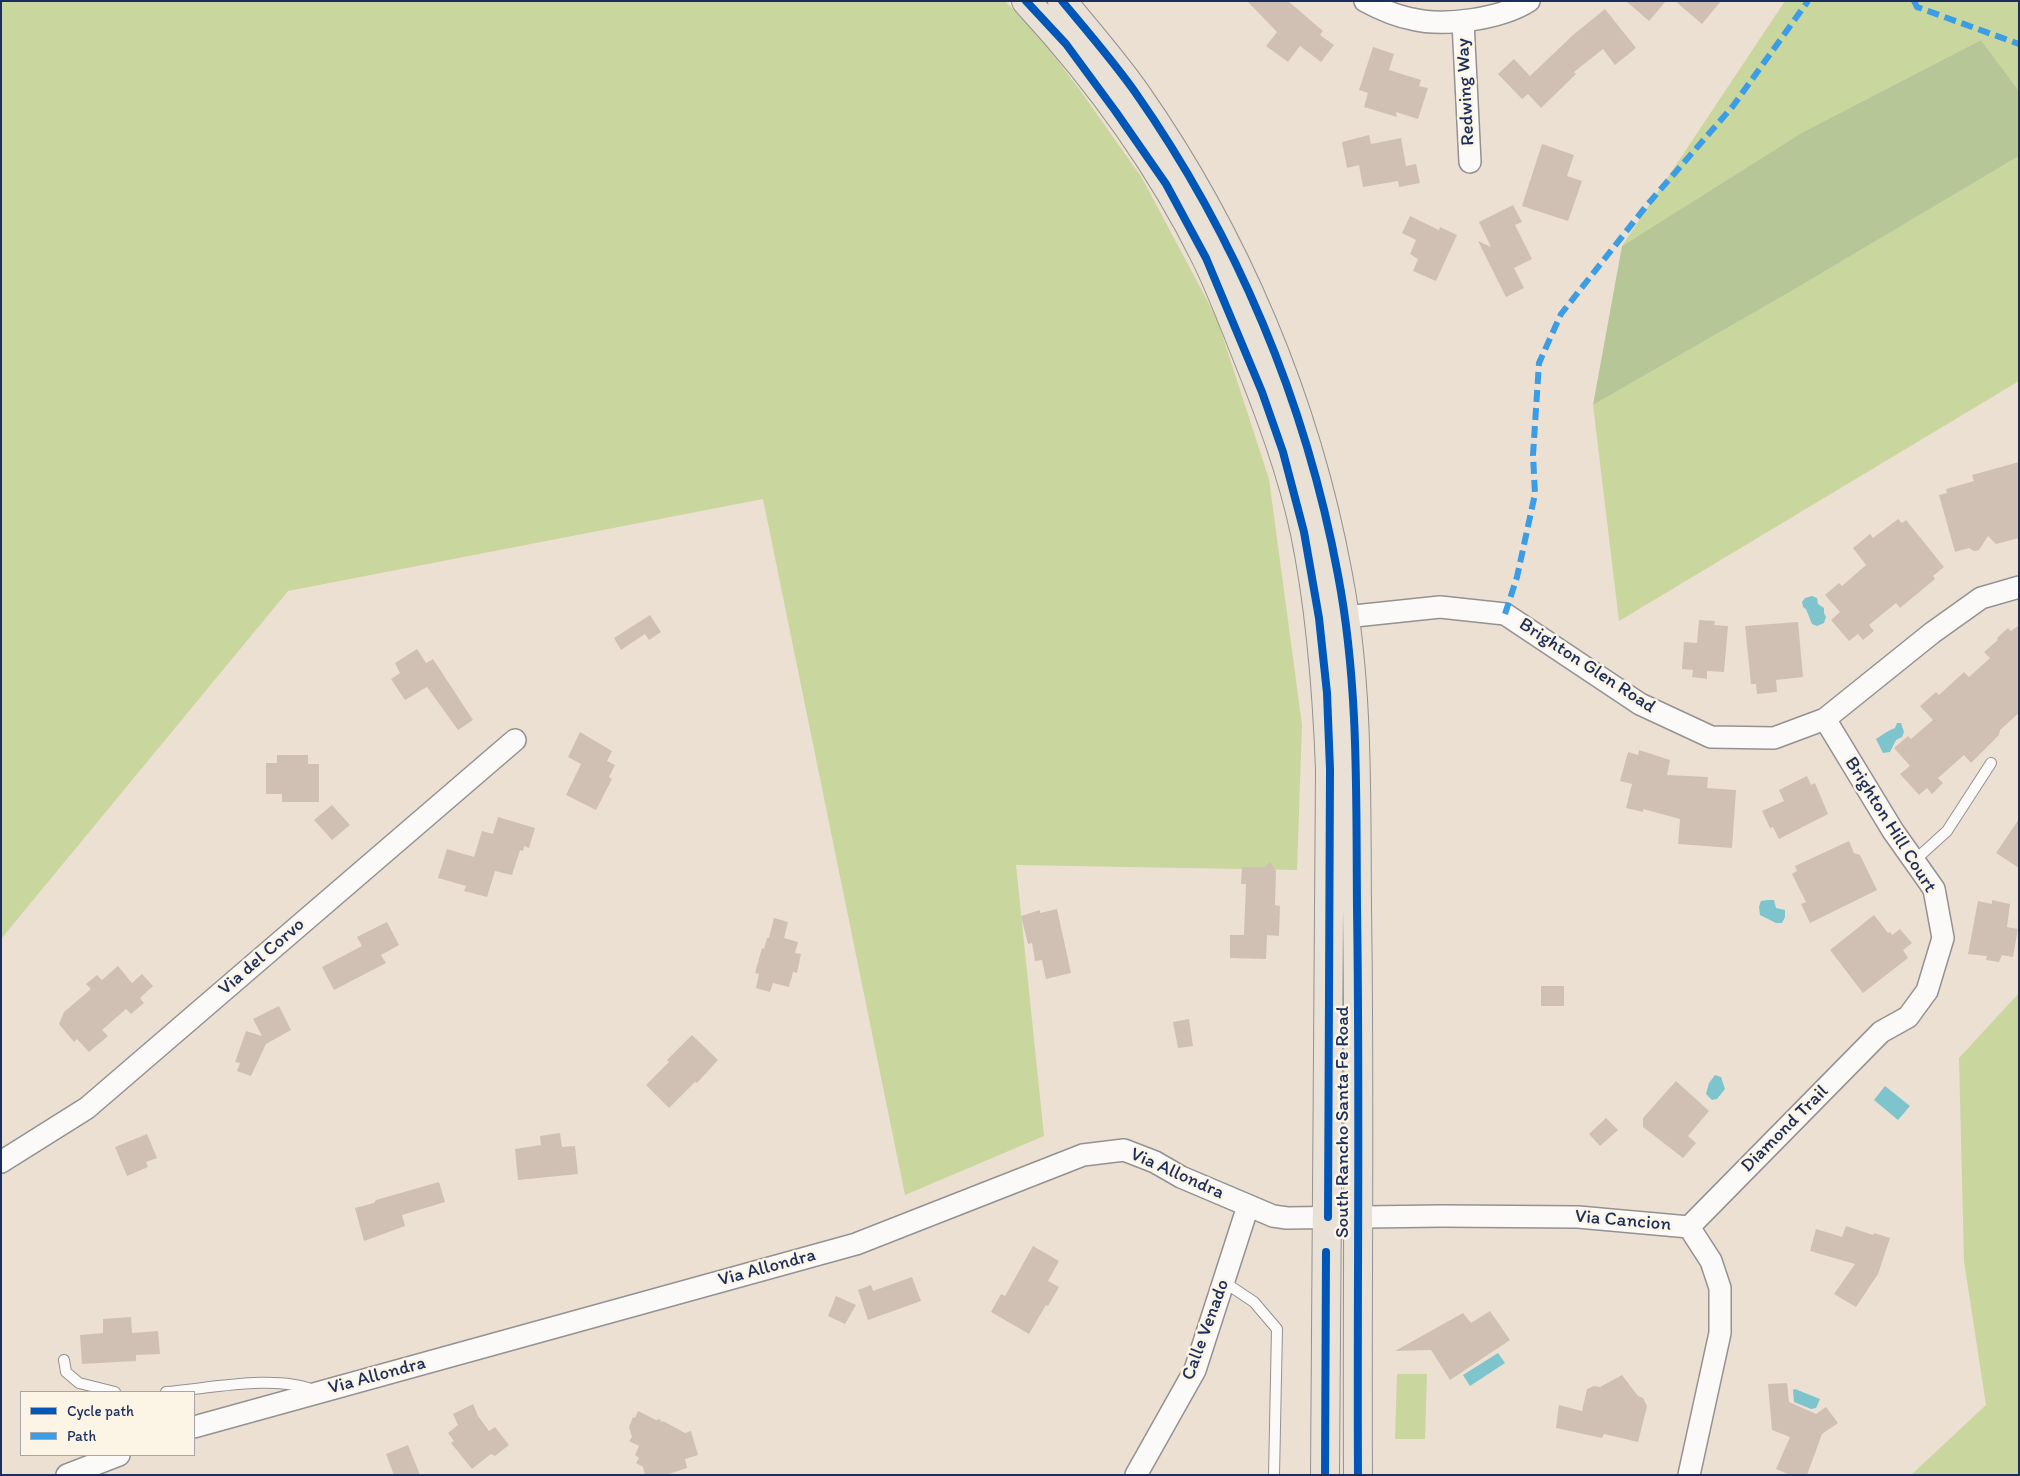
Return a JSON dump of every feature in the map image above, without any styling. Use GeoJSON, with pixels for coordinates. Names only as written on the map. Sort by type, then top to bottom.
{"type":"FeatureCollection","features":[{"type":"Feature","properties":{"kind":"main road","name":"South Rancho Santa Fe Road"},"geometry":{"type":"LineString","coordinates":[[1026,1],[1066,44],[1116,112],[1166,184],[1206,258],[1262,392],[1283,452],[1304,532],[1319,618],[1327,693],[1329,760],[1328,1216],[1325,1475]]}},
{"type":"Feature","properties":{"kind":"main road","name":"South Rancho Santa Fe Road"},"geometry":{"type":"LineString","coordinates":[[1062,1],[1134,92],[1224,236],[1265,326],[1304,439],[1330,532],[1346,617],[1355,723],[1359,1072],[1358,1475]]}},
{"type":"Feature","properties":{"kind":"street"},"geometry":{"type":"LineString","coordinates":[[1365,1],[1382,10],[1413,20],[1463,22],[1518,8],[1529,1]]}},
{"type":"Feature","properties":{"kind":"street","name":"Redwing Way"},"geometry":{"type":"LineString","coordinates":[[1463,22],[1470,162]]}},
{"type":"Feature","properties":{"kind":"street","name":"Brighton Glen Road"},"geometry":{"type":"LineString","coordinates":[[1346,617],[1440,607],[1505,614],[1640,704],[1711,737],[1774,738],[1825,719],[1932,633],[1981,598],[2019,587]]}},
{"type":"Feature","properties":{"kind":"street","name":"Brighton Hill Court"},"geometry":{"type":"LineString","coordinates":[[1825,719],[1893,831],[1934,889],[1942,938],[1927,991],[1908,1017],[1881,1032]]}},
{"type":"Feature","properties":{"kind":"street","name":"Via del Corvo"},"geometry":{"type":"LineString","coordinates":[[1,1162],[87,1108],[515,740]]}},
{"type":"Feature","properties":{"kind":"street","name":"Diamond Trail"},"geometry":{"type":"LineString","coordinates":[[1689,1227],[1881,1032]]}},
{"type":"Feature","properties":{"kind":"street","name":"Via Allondra"},"geometry":{"type":"LineString","coordinates":[[195,1427],[856,1244],[1082,1155],[1124,1150],[1155,1162],[1182,1177],[1273,1216],[1328,1216]]}},
{"type":"Feature","properties":{"kind":"street","name":"Calle Venado"},"geometry":{"type":"LineString","coordinates":[[1136,1475],[1195,1370],[1248,1206]]}},
{"type":"Feature","properties":{"kind":"street","name":"Via Cancion"},"geometry":{"type":"LineString","coordinates":[[1328,1216],[1578,1217],[1689,1227],[1712,1261],[1720,1288],[1720,1333],[1689,1475]]}},
{"type":"Feature","properties":{"kind":"street"},"geometry":{"type":"LineString","coordinates":[[66,1475],[116,1456]]}},
{"type":"Feature","properties":{"kind":"lane"},"geometry":{"type":"LineString","coordinates":[[1915,860],[1947,831],[1992,763]]}},
{"type":"Feature","properties":{"kind":"lane"},"geometry":{"type":"LineString","coordinates":[[1224,1282],[1254,1302],[1277,1329],[1274,1475]]}},
{"type":"Feature","properties":{"kind":"lane"},"geometry":{"type":"LineString","coordinates":[[64,1360],[66,1372],[80,1384],[111,1391]]}},
{"type":"Feature","properties":{"kind":"lane"},"geometry":{"type":"LineString","coordinates":[[177,1391],[283,1383],[306,1387],[319,1392]]}},
{"type":"Feature","properties":{"kind":"green space"},"geometry":{"type":"Polygon","coordinates":[[[1,1],[1005,1],[1035,31],[1080,90],[1142,178],[1217,319],[1269,479],[1302,725],[1297,870],[1016,865],[1044,1136],[905,1195],[763,499],[288,591],[1,939],[1,1]]]}},
{"type":"Feature","properties":{"kind":"green space"},"geometry":{"type":"Polygon","coordinates":[[[1785,1],[2019,1],[2019,91],[1981,40],[1803,132],[1622,246],[1785,1]]]}},
{"type":"Feature","properties":{"kind":"green space"},"geometry":{"type":"Polygon","coordinates":[[[1981,40],[2019,91],[2019,156],[1795,289],[1593,405],[1622,246],[1803,132],[1981,40]]]}},
{"type":"Feature","properties":{"kind":"green space"},"geometry":{"type":"Polygon","coordinates":[[[2019,156],[2019,381],[1619,621],[1593,405],[1795,289],[2019,156]]]}},
{"type":"Feature","properties":{"kind":"green space"},"geometry":{"type":"Polygon","coordinates":[[[2019,993],[2019,1475],[1911,1475],[1986,1405],[1964,1261],[1959,1058],[2019,993]]]}},
{"type":"Feature","properties":{"kind":"green space"},"geometry":{"type":"Polygon","coordinates":[[[1397,1374],[1427,1374],[1425,1439],[1395,1439],[1397,1374]]]}},
{"type":"Feature","properties":{"kind":"water"},"geometry":{"type":"Polygon","coordinates":[[[1812,596],[1817,598],[1818,604],[1824,608],[1826,617],[1824,623],[1817,626],[1812,624],[1802,602],[1805,598],[1812,596]]]}},
{"type":"Feature","properties":{"kind":"water"},"geometry":{"type":"Polygon","coordinates":[[[1897,723],[1901,723],[1904,732],[1902,737],[1896,740],[1890,752],[1883,753],[1876,739],[1895,728],[1897,723]]]}},
{"type":"Feature","properties":{"kind":"water"},"geometry":{"type":"Polygon","coordinates":[[[1774,900],[1776,908],[1785,910],[1785,917],[1782,923],[1776,923],[1760,915],[1759,907],[1761,901],[1774,900]]]}},
{"type":"Feature","properties":{"kind":"water"},"geometry":{"type":"Polygon","coordinates":[[[1715,1075],[1721,1077],[1725,1089],[1717,1099],[1712,1100],[1706,1094],[1709,1083],[1715,1075]]]}},
{"type":"Feature","properties":{"kind":"water"},"geometry":{"type":"Polygon","coordinates":[[[1885,1086],[1910,1106],[1898,1120],[1874,1100],[1885,1086]]]}},
{"type":"Feature","properties":{"kind":"water"},"geometry":{"type":"Polygon","coordinates":[[[1498,1353],[1505,1363],[1470,1386],[1463,1375],[1498,1353]]]}},
{"type":"Feature","properties":{"kind":"water"},"geometry":{"type":"Polygon","coordinates":[[[1795,1389],[1820,1399],[1816,1408],[1811,1409],[1794,1402],[1793,1390],[1795,1389]]]}},
{"type":"Feature","properties":{"kind":"building"},"geometry":{"type":"Polygon","coordinates":[[[1247,1],[1288,1],[1323,31],[1320,35],[1334,45],[1321,62],[1300,46],[1288,62],[1266,46],[1277,32],[1247,1]]]}},
{"type":"Feature","properties":{"kind":"building"},"geometry":{"type":"Polygon","coordinates":[[[1626,1],[1666,1],[1649,21],[1626,1]]]}},
{"type":"Feature","properties":{"kind":"building"},"geometry":{"type":"Polygon","coordinates":[[[1675,1],[1721,1],[1702,24],[1675,1]]]}},
{"type":"Feature","properties":{"kind":"building"},"geometry":{"type":"Polygon","coordinates":[[[1605,9],[1636,48],[1615,65],[1603,49],[1574,72],[1576,74],[1541,108],[1528,94],[1522,99],[1498,74],[1514,59],[1530,76],[1573,35],[1605,9]]]}},
{"type":"Feature","properties":{"kind":"building"},"geometry":{"type":"Polygon","coordinates":[[[1373,47],[1394,54],[1389,70],[1421,80],[1419,86],[1428,88],[1418,119],[1396,112],[1397,117],[1364,107],[1368,93],[1359,90],[1373,47]]]}},
{"type":"Feature","properties":{"kind":"building"},"geometry":{"type":"Polygon","coordinates":[[[1369,135],[1371,144],[1401,138],[1406,166],[1416,164],[1420,183],[1399,187],[1398,181],[1363,187],[1359,165],[1347,168],[1342,142],[1369,135]]]}},
{"type":"Feature","properties":{"kind":"building"},"geometry":{"type":"Polygon","coordinates":[[[1542,144],[1574,155],[1567,176],[1582,181],[1568,221],[1522,206],[1542,144]]]}},
{"type":"Feature","properties":{"kind":"building"},"geometry":{"type":"Polygon","coordinates":[[[1513,205],[1522,222],[1515,225],[1532,259],[1514,268],[1524,288],[1506,297],[1478,241],[1491,247],[1479,222],[1513,205]]]}},
{"type":"Feature","properties":{"kind":"building"},"geometry":{"type":"Polygon","coordinates":[[[1410,216],[1439,230],[1440,227],[1457,235],[1436,281],[1413,271],[1418,259],[1410,254],[1416,240],[1402,233],[1410,216]]]}},
{"type":"Feature","properties":{"kind":"building"},"geometry":{"type":"Polygon","coordinates":[[[2019,462],[2019,538],[1996,544],[1988,536],[1979,550],[1974,551],[1969,548],[1955,552],[1939,495],[1947,493],[1946,489],[1974,481],[1972,475],[2019,462]]]}},
{"type":"Feature","properties":{"kind":"building"},"geometry":{"type":"Polygon","coordinates":[[[1898,519],[1902,523],[1906,520],[1944,567],[1933,576],[1935,579],[1900,608],[1896,603],[1869,625],[1874,631],[1863,640],[1858,634],[1849,641],[1831,620],[1840,612],[1825,595],[1839,583],[1842,586],[1866,565],[1853,548],[1870,534],[1873,538],[1898,519]]]}},
{"type":"Feature","properties":{"kind":"building"},"geometry":{"type":"Polygon","coordinates":[[[650,615],[661,632],[649,640],[645,634],[621,650],[614,638],[650,615]]]}},
{"type":"Feature","properties":{"kind":"building"},"geometry":{"type":"Polygon","coordinates":[[[1699,620],[1715,621],[1714,625],[1728,626],[1724,672],[1707,671],[1707,679],[1692,677],[1693,670],[1682,669],[1684,642],[1697,643],[1699,620]]]}},
{"type":"Feature","properties":{"kind":"building"},"geometry":{"type":"Polygon","coordinates":[[[1798,622],[1803,677],[1776,680],[1777,692],[1757,694],[1756,684],[1751,684],[1745,626],[1798,622]]]}},
{"type":"Feature","properties":{"kind":"building"},"geometry":{"type":"Polygon","coordinates":[[[2019,625],[2019,713],[2000,730],[1999,735],[1971,763],[1964,755],[1938,778],[1943,783],[1932,794],[1927,788],[1919,795],[1900,774],[1910,766],[1894,748],[1908,736],[1911,739],[1933,720],[1920,706],[1936,692],[1939,695],[1964,672],[1969,677],[1990,658],[1984,652],[1998,640],[1997,638],[2008,628],[2011,631],[2019,625]]]}},
{"type":"Feature","properties":{"kind":"building"},"geometry":{"type":"Polygon","coordinates":[[[417,649],[426,663],[433,659],[473,720],[458,730],[427,687],[405,700],[391,679],[400,673],[395,663],[417,649]]]}},
{"type":"Feature","properties":{"kind":"building"},"geometry":{"type":"Polygon","coordinates":[[[580,732],[612,751],[607,761],[615,765],[609,777],[612,779],[596,810],[566,795],[581,764],[568,757],[580,732]]]}},
{"type":"Feature","properties":{"kind":"building"},"geometry":{"type":"Polygon","coordinates":[[[1639,750],[1670,760],[1667,775],[1708,777],[1707,788],[1736,790],[1732,848],[1678,844],[1680,819],[1643,809],[1643,812],[1626,808],[1632,784],[1620,781],[1628,752],[1638,755],[1639,750]]]}},
{"type":"Feature","properties":{"kind":"building"},"geometry":{"type":"Polygon","coordinates":[[[277,755],[308,755],[308,764],[319,764],[319,802],[282,802],[282,794],[266,794],[266,763],[277,763],[277,755]]]}},
{"type":"Feature","properties":{"kind":"building"},"geometry":{"type":"Polygon","coordinates":[[[1807,776],[1811,785],[1815,783],[1828,814],[1779,839],[1773,827],[1770,828],[1762,811],[1784,801],[1779,790],[1807,776]]]}},
{"type":"Feature","properties":{"kind":"building"},"geometry":{"type":"Polygon","coordinates":[[[332,805],[350,825],[332,840],[314,820],[332,805]]]}},
{"type":"Feature","properties":{"kind":"building"},"geometry":{"type":"Polygon","coordinates":[[[498,817],[535,828],[529,848],[524,846],[523,851],[520,850],[512,875],[495,871],[487,897],[464,891],[466,886],[438,878],[447,849],[474,857],[482,831],[493,834],[498,817]]]}},
{"type":"Feature","properties":{"kind":"building"},"geometry":{"type":"Polygon","coordinates":[[[2019,819],[2019,868],[1996,853],[2019,819]]]}},
{"type":"Feature","properties":{"kind":"building"},"geometry":{"type":"Polygon","coordinates":[[[1849,841],[1854,853],[1860,855],[1877,890],[1810,923],[1801,904],[1806,902],[1792,874],[1797,871],[1795,866],[1849,841]]]}},
{"type":"Feature","properties":{"kind":"building"},"geometry":{"type":"Polygon","coordinates":[[[1270,862],[1276,871],[1275,905],[1280,906],[1279,936],[1267,935],[1266,959],[1230,958],[1230,935],[1244,935],[1246,884],[1241,884],[1242,867],[1265,867],[1270,862]]]}},
{"type":"Feature","properties":{"kind":"building"},"geometry":{"type":"Polygon","coordinates":[[[1992,900],[2010,904],[2007,927],[2018,929],[2013,957],[2002,955],[1999,962],[1986,960],[1987,956],[1968,954],[1978,901],[1992,904],[1992,900]]]}},
{"type":"Feature","properties":{"kind":"building"},"geometry":{"type":"Polygon","coordinates":[[[1057,909],[1071,973],[1046,979],[1042,960],[1035,961],[1032,943],[1028,944],[1021,916],[1040,910],[1040,913],[1057,909]]]}},
{"type":"Feature","properties":{"kind":"building"},"geometry":{"type":"Polygon","coordinates":[[[1874,915],[1888,933],[1890,932],[1892,935],[1900,929],[1912,943],[1903,950],[1908,958],[1863,993],[1830,950],[1874,915]]]}},
{"type":"Feature","properties":{"kind":"building"},"geometry":{"type":"Polygon","coordinates":[[[774,918],[788,922],[784,938],[798,942],[795,953],[801,954],[797,973],[793,972],[789,987],[773,983],[770,992],[756,988],[759,974],[755,973],[762,948],[764,949],[767,938],[769,938],[774,918]]]}},
{"type":"Feature","properties":{"kind":"building"},"geometry":{"type":"Polygon","coordinates":[[[387,922],[399,945],[381,955],[386,963],[334,990],[322,967],[362,946],[357,937],[387,922]]]}},
{"type":"Feature","properties":{"kind":"building"},"geometry":{"type":"Polygon","coordinates":[[[118,966],[132,983],[142,974],[153,986],[140,998],[144,1003],[131,1014],[126,1009],[102,1030],[108,1036],[89,1052],[77,1039],[74,1042],[59,1024],[64,1012],[91,989],[86,984],[97,975],[102,980],[118,966]]]}},
{"type":"Feature","properties":{"kind":"building"},"geometry":{"type":"Polygon","coordinates":[[[1541,986],[1564,986],[1564,1006],[1541,1006],[1541,986]]]}},
{"type":"Feature","properties":{"kind":"building"},"geometry":{"type":"Polygon","coordinates":[[[279,1006],[291,1030],[266,1044],[251,1076],[237,1071],[240,1063],[235,1062],[246,1031],[262,1036],[253,1019],[279,1006]]]}},
{"type":"Feature","properties":{"kind":"building"},"geometry":{"type":"Polygon","coordinates":[[[1189,1019],[1193,1046],[1178,1048],[1173,1022],[1189,1019]]]}},
{"type":"Feature","properties":{"kind":"building"},"geometry":{"type":"Polygon","coordinates":[[[692,1035],[718,1060],[697,1083],[695,1082],[669,1108],[646,1085],[692,1035]]]}},
{"type":"Feature","properties":{"kind":"building"},"geometry":{"type":"Polygon","coordinates":[[[1676,1081],[1709,1111],[1688,1136],[1696,1143],[1683,1158],[1643,1127],[1643,1118],[1676,1081]]]}},
{"type":"Feature","properties":{"kind":"building"},"geometry":{"type":"Polygon","coordinates":[[[1606,1118],[1618,1130],[1600,1146],[1589,1134],[1606,1118]]]}},
{"type":"Feature","properties":{"kind":"building"},"geometry":{"type":"Polygon","coordinates":[[[560,1133],[562,1147],[575,1146],[578,1174],[518,1180],[515,1149],[541,1145],[540,1136],[560,1133]]]}},
{"type":"Feature","properties":{"kind":"building"},"geometry":{"type":"Polygon","coordinates":[[[147,1134],[157,1158],[146,1162],[148,1167],[127,1176],[115,1147],[147,1134]]]}},
{"type":"Feature","properties":{"kind":"building"},"geometry":{"type":"Polygon","coordinates":[[[439,1182],[445,1202],[402,1215],[405,1226],[364,1241],[355,1208],[439,1182]]]}},
{"type":"Feature","properties":{"kind":"building"},"geometry":{"type":"Polygon","coordinates":[[[1846,1226],[1873,1235],[1874,1233],[1890,1238],[1878,1274],[1856,1307],[1834,1294],[1855,1264],[1810,1251],[1816,1229],[1842,1237],[1846,1226]]]}},
{"type":"Feature","properties":{"kind":"building"},"geometry":{"type":"Polygon","coordinates":[[[1033,1246],[1059,1261],[1048,1281],[1059,1287],[1029,1334],[991,1312],[1001,1294],[1005,1296],[1033,1246]]]}},
{"type":"Feature","properties":{"kind":"building"},"geometry":{"type":"Polygon","coordinates":[[[912,1277],[921,1301],[868,1320],[858,1290],[871,1285],[873,1291],[912,1277]]]}},
{"type":"Feature","properties":{"kind":"building"},"geometry":{"type":"Polygon","coordinates":[[[836,1296],[856,1305],[845,1324],[828,1316],[836,1296]]]}},
{"type":"Feature","properties":{"kind":"building"},"geometry":{"type":"Polygon","coordinates":[[[1490,1311],[1510,1340],[1450,1380],[1431,1350],[1395,1351],[1463,1313],[1471,1323],[1490,1311]]]}},
{"type":"Feature","properties":{"kind":"building"},"geometry":{"type":"Polygon","coordinates":[[[131,1317],[132,1333],[158,1331],[160,1354],[136,1355],[136,1361],[82,1364],[80,1335],[103,1333],[103,1319],[131,1317]]]}},
{"type":"Feature","properties":{"kind":"building"},"geometry":{"type":"Polygon","coordinates":[[[1622,1375],[1638,1396],[1643,1398],[1647,1406],[1638,1442],[1604,1434],[1602,1438],[1556,1428],[1559,1405],[1582,1411],[1587,1389],[1594,1386],[1600,1387],[1622,1375]]]}},
{"type":"Feature","properties":{"kind":"building"},"geometry":{"type":"Polygon","coordinates":[[[1787,1383],[1789,1402],[1816,1414],[1826,1407],[1838,1423],[1822,1434],[1807,1475],[1790,1475],[1776,1469],[1790,1437],[1772,1430],[1768,1384],[1787,1383]]]}},
{"type":"Feature","properties":{"kind":"building"},"geometry":{"type":"Polygon","coordinates":[[[473,1404],[478,1416],[489,1431],[495,1427],[509,1445],[495,1456],[491,1454],[472,1469],[451,1443],[454,1441],[448,1433],[458,1425],[453,1414],[473,1404]]]}},
{"type":"Feature","properties":{"kind":"building"},"geometry":{"type":"Polygon","coordinates":[[[638,1411],[656,1420],[660,1419],[661,1422],[663,1421],[685,1433],[691,1431],[698,1455],[685,1459],[687,1468],[666,1475],[645,1475],[643,1467],[636,1463],[639,1458],[635,1455],[639,1446],[629,1441],[632,1437],[629,1427],[638,1411]]]}},
{"type":"Feature","properties":{"kind":"building"},"geometry":{"type":"Polygon","coordinates":[[[408,1445],[420,1475],[394,1475],[386,1454],[408,1445]]]}},
{"type":"Feature","properties":{"kind":"marked path"},"geometry":{"type":"LineString","coordinates":[[1505,614],[1517,577],[1535,494],[1533,455],[1539,363],[1561,314],[1647,205],[1733,106],[1808,1]]}},
{"type":"Feature","properties":{"kind":"marked path"},"geometry":{"type":"LineString","coordinates":[[1914,1],[1917,7],[2019,44]]}},
{"type":"Feature","properties":{"kind":"cycle path"},"geometry":{"type":"LineString","coordinates":[[1026,1],[1066,44],[1116,112],[1166,184],[1206,258],[1262,392],[1283,452],[1304,532],[1319,618],[1327,693],[1330,769],[1328,1217]]}},
{"type":"Feature","properties":{"kind":"cycle path"},"geometry":{"type":"LineString","coordinates":[[1062,1],[1109,57],[1135,92],[1205,204],[1235,262],[1286,384],[1307,447],[1324,510],[1338,575],[1350,658],[1356,783],[1358,1475]]}},
{"type":"Feature","properties":{"kind":"cycle path"},"geometry":{"type":"LineString","coordinates":[[1325,1475],[1326,1252]]}}]}
